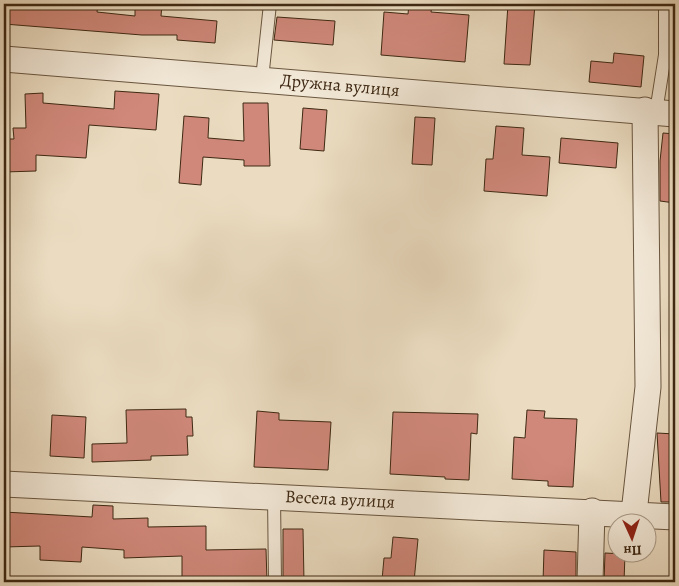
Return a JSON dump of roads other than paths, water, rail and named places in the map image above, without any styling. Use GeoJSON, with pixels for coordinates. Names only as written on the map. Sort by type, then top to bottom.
{"type":"FeatureCollection","features":[{"type":"Feature","properties":{"kind":"street","name":"Дружна вулиця"},"geometry":{"type":"LineString","coordinates":[[4,59],[659,112]]}},
{"type":"Feature","properties":{"kind":"street"},"geometry":{"type":"LineString","coordinates":[[634,513],[648,387],[659,112]]}},
{"type":"Feature","properties":{"kind":"street","name":"Весела вулиця"},"geometry":{"type":"LineString","coordinates":[[4,484],[634,513],[675,517]]}},
{"type":"Feature","properties":{"kind":"street"},"geometry":{"type":"LineString","coordinates":[[590,582],[592,511]]}},
{"type":"Feature","properties":{"kind":"lane"},"geometry":{"type":"LineString","coordinates":[[262,79],[270,4]]}},
{"type":"Feature","properties":{"kind":"lane"},"geometry":{"type":"LineString","coordinates":[[659,112],[665,55],[665,4]]}},
{"type":"Feature","properties":{"kind":"lane"},"geometry":{"type":"LineString","coordinates":[[274,496],[275,582]]}}]}
